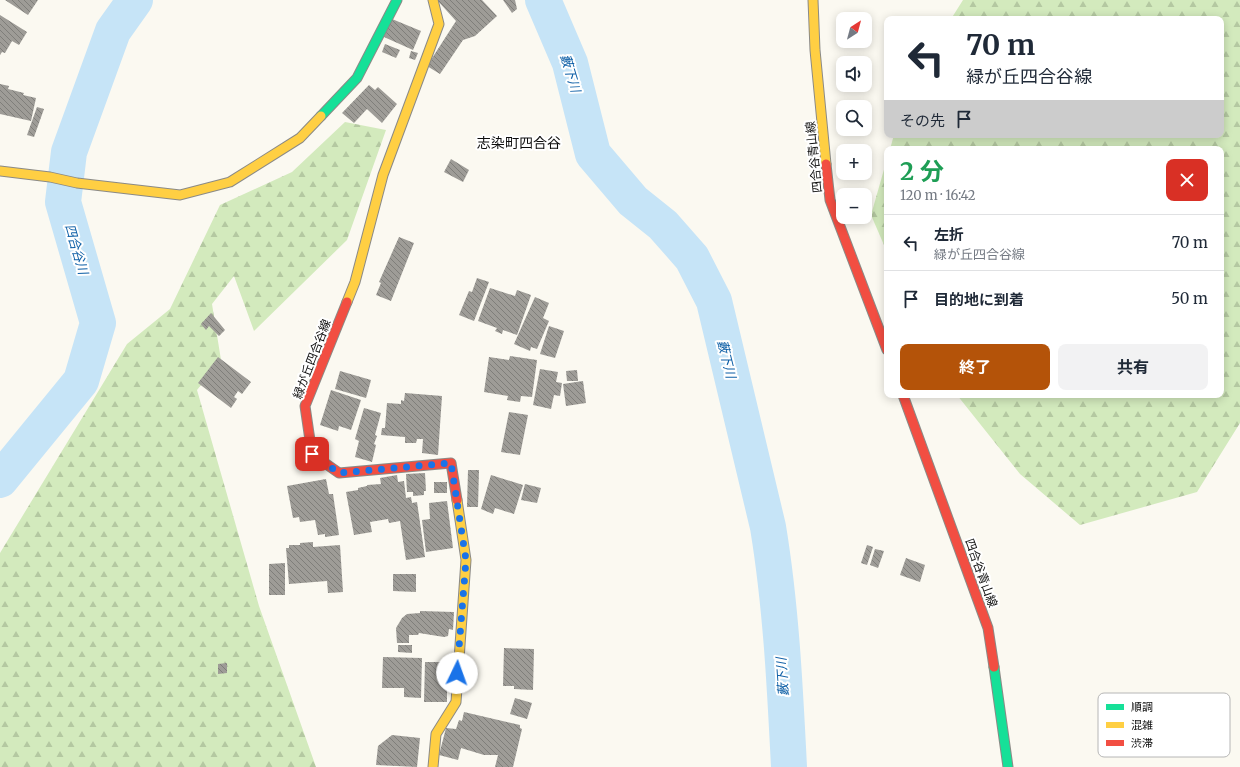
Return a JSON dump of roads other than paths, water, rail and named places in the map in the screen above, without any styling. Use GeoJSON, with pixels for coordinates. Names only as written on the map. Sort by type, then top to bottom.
{"type":"FeatureCollection","features":[{"type":"Feature","properties":{"kind":"street"},"geometry":{"type":"LineString","coordinates":[[0,171],[50,177],[77,183],[180,195],[230,182],[300,138],[357,78],[397,0]]}},
{"type":"Feature","properties":{"kind":"street","name":"緑が丘四合谷線"},"geometry":{"type":"LineString","coordinates":[[433,0],[439,24],[383,175],[355,282],[305,406],[312,454],[339,473],[451,463],[466,560],[461,613],[456,702],[436,734],[433,767]]}},
{"type":"Feature","properties":{"kind":"street","name":"四合谷青山線"},"geometry":{"type":"LineString","coordinates":[[813,0],[815,50],[830,200],[884,342]]}},
{"type":"Feature","properties":{"kind":"street","name":"四合谷青山線"},"geometry":{"type":"LineString","coordinates":[[904,398],[988,628],[1008,767]]}},
{"type":"Feature","properties":{"kind":"waterway","name":"四合谷川"},"geometry":{"type":"LineString","coordinates":[[0,480],[81,381],[98,323],[63,202],[69,152],[113,31],[135,0]]}},
{"type":"Feature","properties":{"kind":"waterway","name":"藪下川"},"geometry":{"type":"LineString","coordinates":[[543,0],[570,63],[593,154],[633,201],[663,225],[692,258],[714,301],[768,527],[779,617],[789,767]]}},
{"type":"Feature","properties":{"kind":"district","name":"志染町四合谷"},"geometry":{"type":"Point","coordinates":[519,143]}}]}
